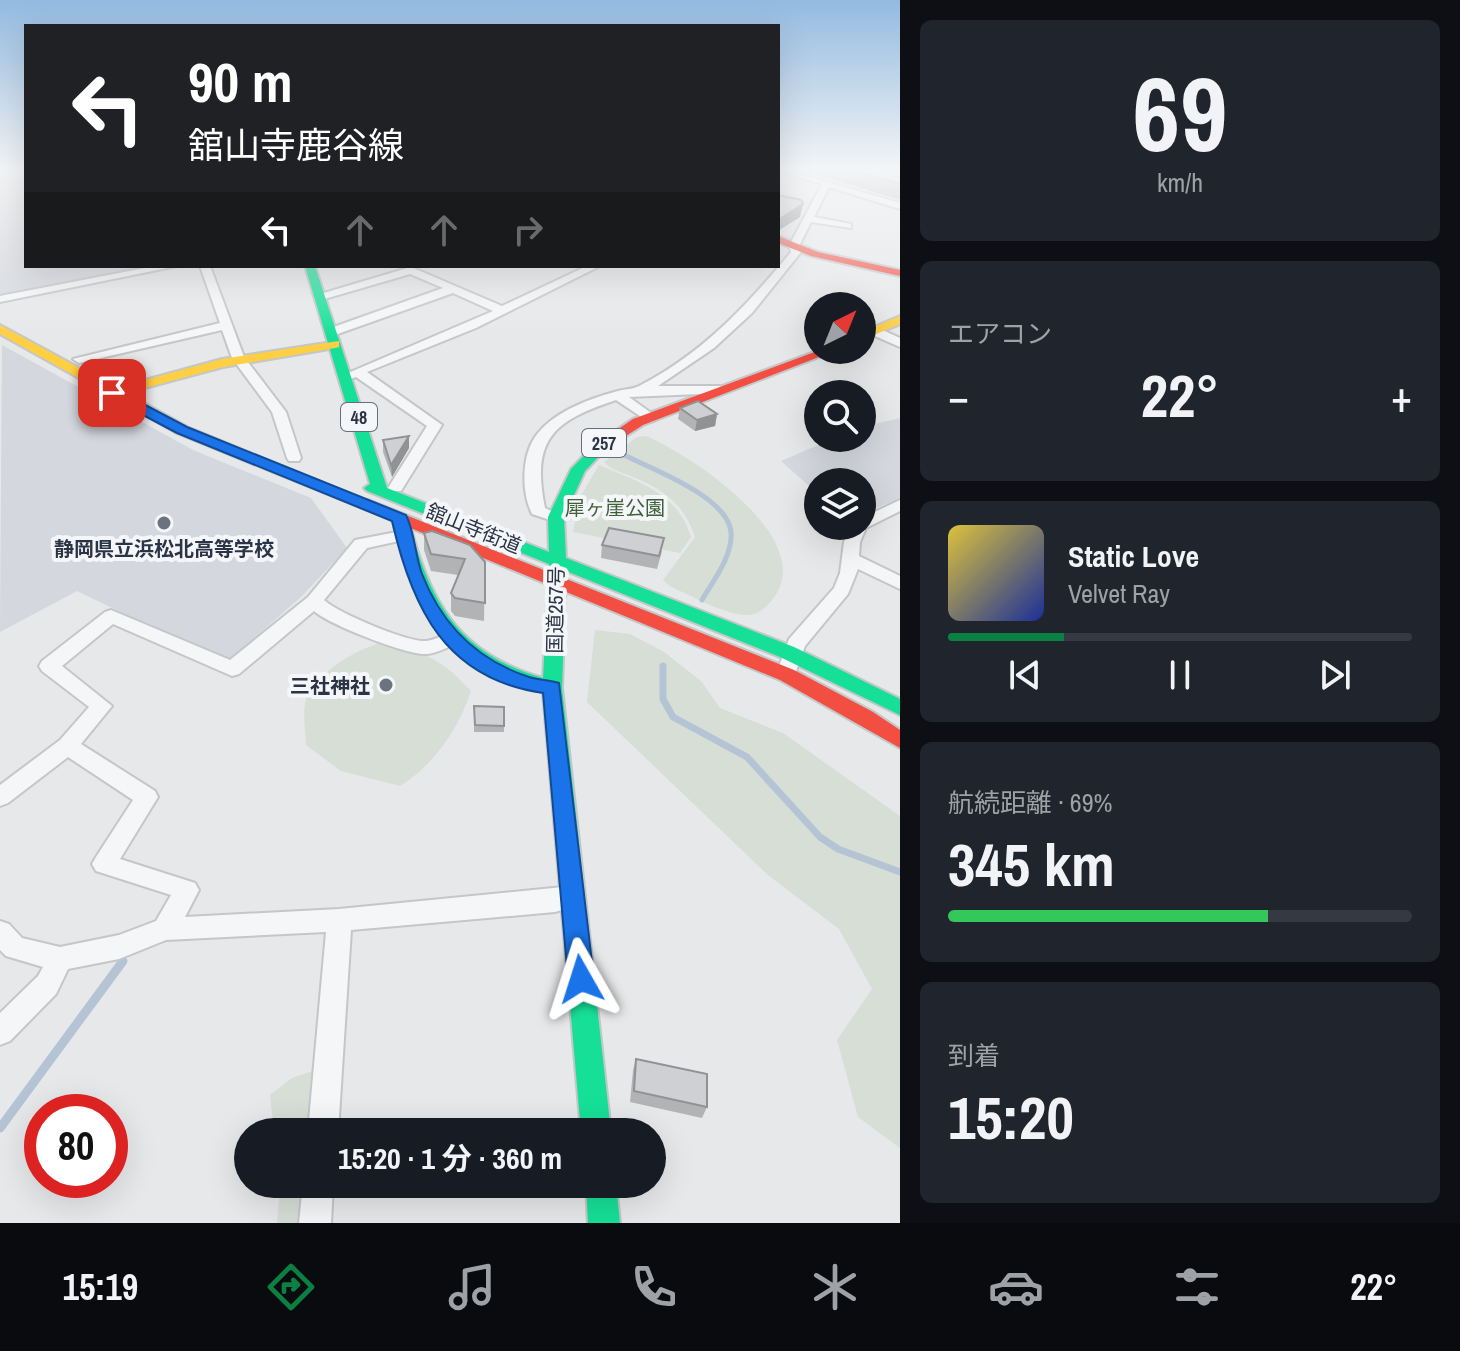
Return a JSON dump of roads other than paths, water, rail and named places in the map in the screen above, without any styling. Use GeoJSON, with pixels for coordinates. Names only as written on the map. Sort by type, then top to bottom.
{"type":"FeatureCollection","features":[{"type":"Feature","properties":{"kind":"main road"},"geometry":{"type":"LineString","coordinates":[[786,242],[811,253],[900,273]]}},
{"type":"Feature","properties":{"kind":"main road","name":"48"},"geometry":{"type":"LineString","coordinates":[[311,268],[333,338],[353,374],[388,489]]}},
{"type":"Feature","properties":{"kind":"main road","name":"舘山寺街道"},"geometry":{"type":"LineString","coordinates":[[0,317],[212,425],[294,458],[388,489],[555,561],[792,655],[900,708]]}},
{"type":"Feature","properties":{"kind":"main road"},"geometry":{"type":"LineString","coordinates":[[876,330],[900,320]]}},
{"type":"Feature","properties":{"kind":"main road","name":"舘山寺街道"},"geometry":{"type":"LineString","coordinates":[[0,329],[182,430],[401,527],[558,582],[787,675],[866,717],[900,740]]}},
{"type":"Feature","properties":{"kind":"main road"},"geometry":{"type":"LineString","coordinates":[[112,393],[168,373],[333,338]]}},
{"type":"Feature","properties":{"kind":"main road","name":"国道257号"},"geometry":{"type":"LineString","coordinates":[[595,1118],[552,688],[558,582],[556,517],[578,469],[603,444],[649,418],[804,360]]}},
{"type":"Feature","properties":{"kind":"main road"},"geometry":{"type":"LineString","coordinates":[[401,527],[413,573],[431,613],[450,639],[478,662],[527,684],[552,688]]}},
{"type":"Feature","properties":{"kind":"main road"},"geometry":{"type":"LineString","coordinates":[[602,1198],[604,1223]]}},
{"type":"Feature","properties":{"kind":"street"},"geometry":{"type":"LineString","coordinates":[[643,390],[710,345],[748,311],[796,252],[786,242],[802,225]]}},
{"type":"Feature","properties":{"kind":"street"},"geometry":{"type":"LineString","coordinates":[[843,225],[848,226]]}},
{"type":"Feature","properties":{"kind":"street"},"geometry":{"type":"LineString","coordinates":[[0,299],[162,268]]}},
{"type":"Feature","properties":{"kind":"street"},"geometry":{"type":"LineString","coordinates":[[206,268],[238,358],[279,412],[294,458]]}},
{"type":"Feature","properties":{"kind":"street"},"geometry":{"type":"LineString","coordinates":[[353,374],[591,268]]}},
{"type":"Feature","properties":{"kind":"street"},"geometry":{"type":"LineString","coordinates":[[321,297],[411,270],[501,310]]}},
{"type":"Feature","properties":{"kind":"street"},"geometry":{"type":"LineString","coordinates":[[333,338],[452,289]]}},
{"type":"Feature","properties":{"kind":"street"},"geometry":{"type":"LineString","coordinates":[[79,359],[227,325]]}},
{"type":"Feature","properties":{"kind":"street"},"geometry":{"type":"LineString","coordinates":[[876,336],[900,343]]}},
{"type":"Feature","properties":{"kind":"street"},"geometry":{"type":"LineString","coordinates":[[353,374],[435,425],[388,489]]}},
{"type":"Feature","properties":{"kind":"street"},"geometry":{"type":"LineString","coordinates":[[556,517],[538,511],[535,499],[536,445],[551,427],[582,409],[618,395],[643,390],[726,389]]}},
{"type":"Feature","properties":{"kind":"street"},"geometry":{"type":"LineString","coordinates":[[618,395],[649,418]]}},
{"type":"Feature","properties":{"kind":"street"},"geometry":{"type":"LineString","coordinates":[[876,517],[900,505]]}},
{"type":"Feature","properties":{"kind":"street"},"geometry":{"type":"LineString","coordinates":[[0,797],[67,746],[102,706],[49,666],[111,616],[232,669],[314,601],[361,544],[401,527]]}},
{"type":"Feature","properties":{"kind":"street"},"geometry":{"type":"LineString","coordinates":[[787,675],[796,644],[842,590],[853,540]]}},
{"type":"Feature","properties":{"kind":"street"},"geometry":{"type":"LineString","coordinates":[[850,558],[900,583]]}},
{"type":"Feature","properties":{"kind":"street"},"geometry":{"type":"LineString","coordinates":[[314,601],[328,614],[386,637],[426,648],[450,639]]}},
{"type":"Feature","properties":{"kind":"street"},"geometry":{"type":"LineString","coordinates":[[67,746],[147,797],[104,864],[187,890],[165,929]]}},
{"type":"Feature","properties":{"kind":"street"},"geometry":{"type":"LineString","coordinates":[[0,932],[15,948],[60,959],[119,947],[165,929],[339,920],[573,897]]}},
{"type":"Feature","properties":{"kind":"street"},"geometry":{"type":"LineString","coordinates":[[324,1118],[339,920]]}},
{"type":"Feature","properties":{"kind":"street"},"geometry":{"type":"LineString","coordinates":[[0,1032],[47,985],[60,959]]}},
{"type":"Feature","properties":{"kind":"street"},"geometry":{"type":"LineString","coordinates":[[315,1223],[317,1198]]}},
{"type":"Feature","properties":{"kind":"waterway"},"geometry":{"type":"LineString","coordinates":[[624,455],[687,486],[717,507],[727,519],[731,532],[729,550],[702,600]]}},
{"type":"Feature","properties":{"kind":"waterway"},"geometry":{"type":"LineString","coordinates":[[663,666],[663,699],[673,717],[747,757],[820,837],[838,849],[900,872]]}},
{"type":"Feature","properties":{"kind":"waterway"},"geometry":{"type":"LineString","coordinates":[[0,1128],[123,961]]}},
{"type":"Feature","properties":{"kind":"place","name":"静岡県立浜松北高等学校"},"geometry":{"type":"Point","coordinates":[164,523]}},
{"type":"Feature","properties":{"kind":"place","name":"三社神社"},"geometry":{"type":"Point","coordinates":[386,685]}},
{"type":"Feature","properties":{"kind":"park label","name":"犀ヶ崖公園"},"geometry":{"type":"Point","coordinates":[615,507]}}]}
